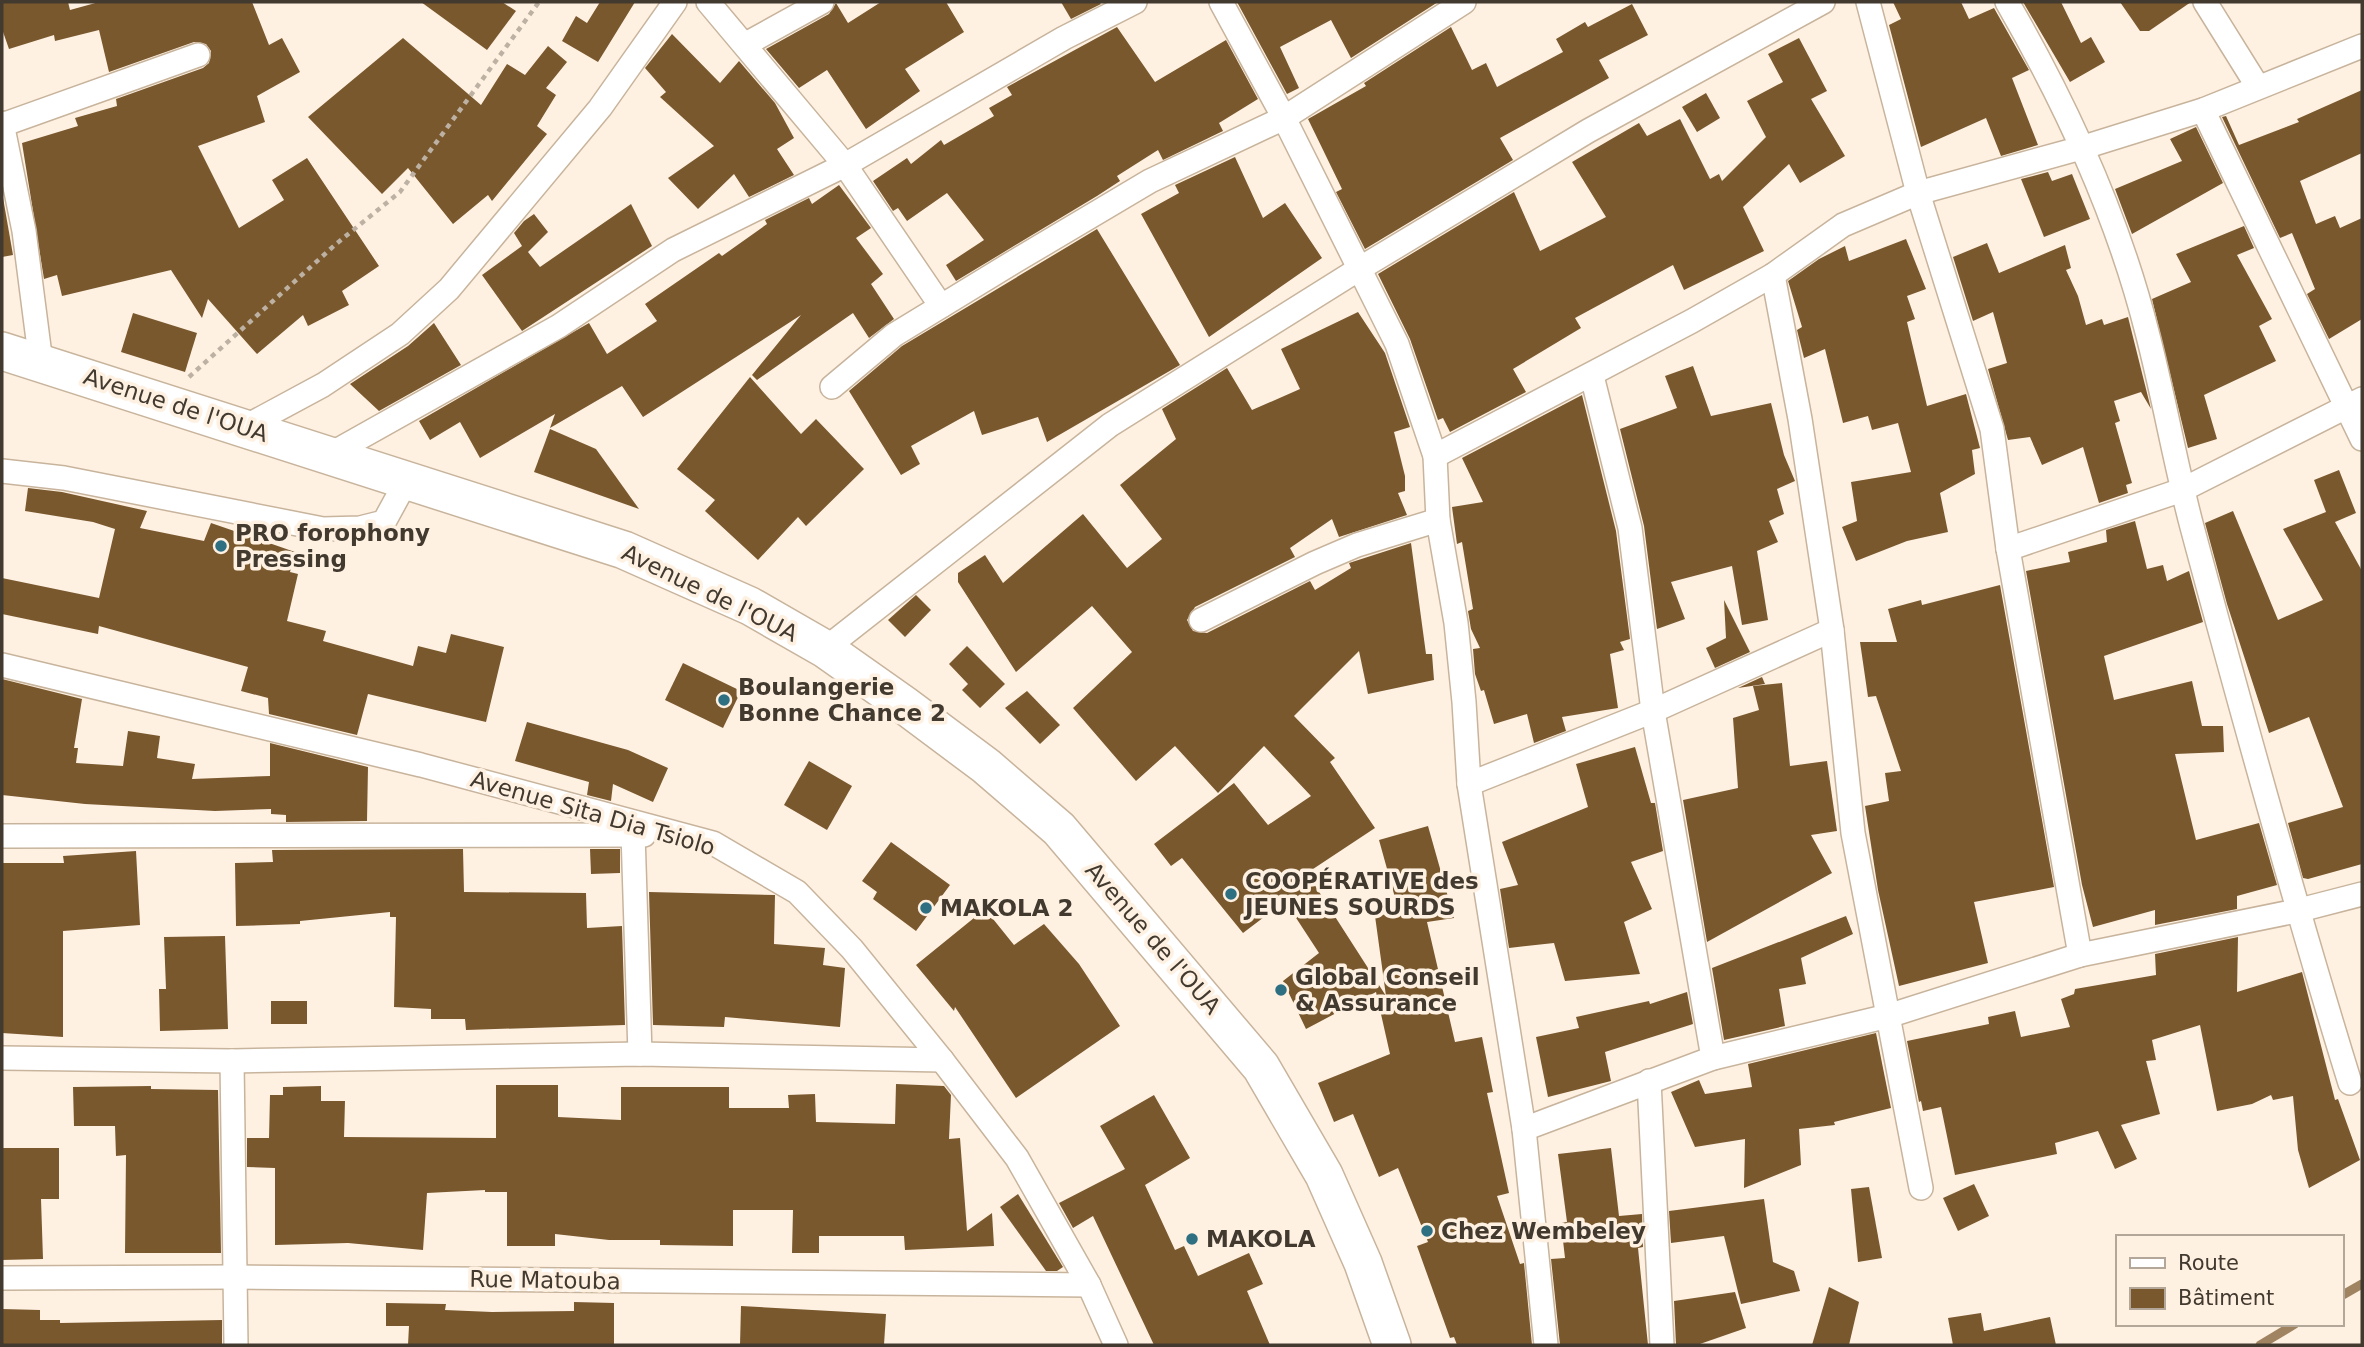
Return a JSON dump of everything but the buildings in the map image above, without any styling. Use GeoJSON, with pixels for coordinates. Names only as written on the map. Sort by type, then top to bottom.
{"type":"FeatureCollection","features":[{"type":"Feature","properties":{"kind":"main road","name":"Avenue de l'OUA"},"geometry":{"type":"LineString","coordinates":[[2,351],[159,404],[246,427],[408,478],[624,550],[750,607],[825,649],[986,766],[1059,830],[1261,1067],[1324,1175],[1363,1263],[1392,1345]]}},
{"type":"Feature","properties":{"kind":"street"},"geometry":{"type":"LineString","coordinates":[[246,427],[323,385],[400,334],[449,289],[600,108],[675,2]]}},
{"type":"Feature","properties":{"kind":"street"},"geometry":{"type":"LineString","coordinates":[[708,2],[845,165],[941,306]]}},
{"type":"Feature","properties":{"kind":"street"},"geometry":{"type":"LineString","coordinates":[[746,44],[822,2]]}},
{"type":"Feature","properties":{"kind":"street"},"geometry":{"type":"LineString","coordinates":[[329,455],[559,326],[673,250],[845,165],[1064,38],[1135,2]]}},
{"type":"Feature","properties":{"kind":"street"},"geometry":{"type":"LineString","coordinates":[[1221,2],[1284,118],[1397,344],[1435,456],[1438,520],[1456,623],[1469,784],[1524,1129],[1546,1345]]}},
{"type":"Feature","properties":{"kind":"street"},"geometry":{"type":"LineString","coordinates":[[832,387],[894,335],[941,306],[1150,181],[1284,118],[1464,2]]}},
{"type":"Feature","properties":{"kind":"street"},"geometry":{"type":"LineString","coordinates":[[825,649],[1110,425],[1359,269],[1588,131],[1823,2]]}},
{"type":"Feature","properties":{"kind":"street"},"geometry":{"type":"LineString","coordinates":[[1868,2],[1918,193],[1992,429],[2008,549],[2080,955]]}},
{"type":"Feature","properties":{"kind":"street"},"geometry":{"type":"LineString","coordinates":[[2007,2],[2037,53],[2081,148],[2115,231],[2147,331],[2182,490],[2297,911],[2350,1083]]}},
{"type":"Feature","properties":{"kind":"street"},"geometry":{"type":"LineString","coordinates":[[2205,2],[2258,87]]}},
{"type":"Feature","properties":{"kind":"street"},"geometry":{"type":"LineString","coordinates":[[1435,456],[1592,376],[1773,275],[1843,225],[1918,193],[2081,148],[2203,110],[2362,46]]}},
{"type":"Feature","properties":{"kind":"street"},"geometry":{"type":"LineString","coordinates":[[41,363],[24,231],[2,124],[198,55]]}},
{"type":"Feature","properties":{"kind":"street"},"geometry":{"type":"LineString","coordinates":[[2203,110],[2355,402],[2362,439]]}},
{"type":"Feature","properties":{"kind":"street"},"geometry":{"type":"LineString","coordinates":[[1773,275],[1800,419],[1832,630],[1853,833],[1922,1188]]}},
{"type":"Feature","properties":{"kind":"street"},"geometry":{"type":"LineString","coordinates":[[1592,376],[1630,528],[1653,711],[1713,1058]]}},
{"type":"Feature","properties":{"kind":"street"},"geometry":{"type":"LineString","coordinates":[[2008,549],[2182,490],[2355,402]]}},
{"type":"Feature","properties":{"kind":"street"},"geometry":{"type":"LineString","coordinates":[[2,471],[64,478],[323,529],[360,528],[384,522],[408,478]]}},
{"type":"Feature","properties":{"kind":"street"},"geometry":{"type":"LineString","coordinates":[[1201,620],[1336,554],[1438,520]]}},
{"type":"Feature","properties":{"kind":"street"},"geometry":{"type":"LineString","coordinates":[[1469,784],[1653,711],[1832,630]]}},
{"type":"Feature","properties":{"kind":"street","name":"Avenue Sita Dia Tsiolo"},"geometry":{"type":"LineString","coordinates":[[2,664],[421,765],[713,843],[797,892],[852,949],[1017,1158],[1089,1285],[1116,1345]]}},
{"type":"Feature","properties":{"kind":"street"},"geometry":{"type":"LineString","coordinates":[[2,836],[633,833],[713,843]]}},
{"type":"Feature","properties":{"kind":"street"},"geometry":{"type":"LineString","coordinates":[[633,833],[640,1054]]}},
{"type":"Feature","properties":{"kind":"street"},"geometry":{"type":"LineString","coordinates":[[1524,1129],[1713,1058],[1888,1016],[2080,955],[2297,911],[2362,894]]}},
{"type":"Feature","properties":{"kind":"street"},"geometry":{"type":"LineString","coordinates":[[2,1058],[232,1061],[640,1054],[942,1060]]}},
{"type":"Feature","properties":{"kind":"street"},"geometry":{"type":"LineString","coordinates":[[232,1061],[236,1345]]}},
{"type":"Feature","properties":{"kind":"street"},"geometry":{"type":"LineString","coordinates":[[1649,1081],[1662,1345]]}},
{"type":"Feature","properties":{"kind":"street","name":"Rue Matouba"},"geometry":{"type":"LineString","coordinates":[[2,1278],[235,1277],[1089,1285]]}},
{"type":"Feature","properties":{"kind":"path"},"geometry":{"type":"LineString","coordinates":[[159,404],[336,244],[400,192],[539,2]]}},
{"type":"Feature","properties":{"kind":"waterway"},"geometry":{"type":"LineString","coordinates":[[2343,1295],[2362,1284]]}},
{"type":"Feature","properties":{"kind":"waterway"},"geometry":{"type":"LineString","coordinates":[[2260,1345],[2292,1326]]}},
{"type":"Feature","properties":{"kind":"place","name":"PRO forophony Pressing"},"geometry":{"type":"Point","coordinates":[221,546]}},
{"type":"Feature","properties":{"kind":"place","name":"Boulangerie Bonne Chance 2"},"geometry":{"type":"Point","coordinates":[724,700]}},
{"type":"Feature","properties":{"kind":"place","name":"COOPÉRATIVE des JEUNES SOURDS"},"geometry":{"type":"Point","coordinates":[1231,894]}},
{"type":"Feature","properties":{"kind":"place","name":"MAKOLA 2"},"geometry":{"type":"Point","coordinates":[926,908]}},
{"type":"Feature","properties":{"kind":"place","name":"Global Conseil & Assurance"},"geometry":{"type":"Point","coordinates":[1281,990]}},
{"type":"Feature","properties":{"kind":"place","name":"Chez Wembeley"},"geometry":{"type":"Point","coordinates":[1427,1231]}},
{"type":"Feature","properties":{"kind":"place","name":"MAKOLA"},"geometry":{"type":"Point","coordinates":[1192,1239]}}]}
